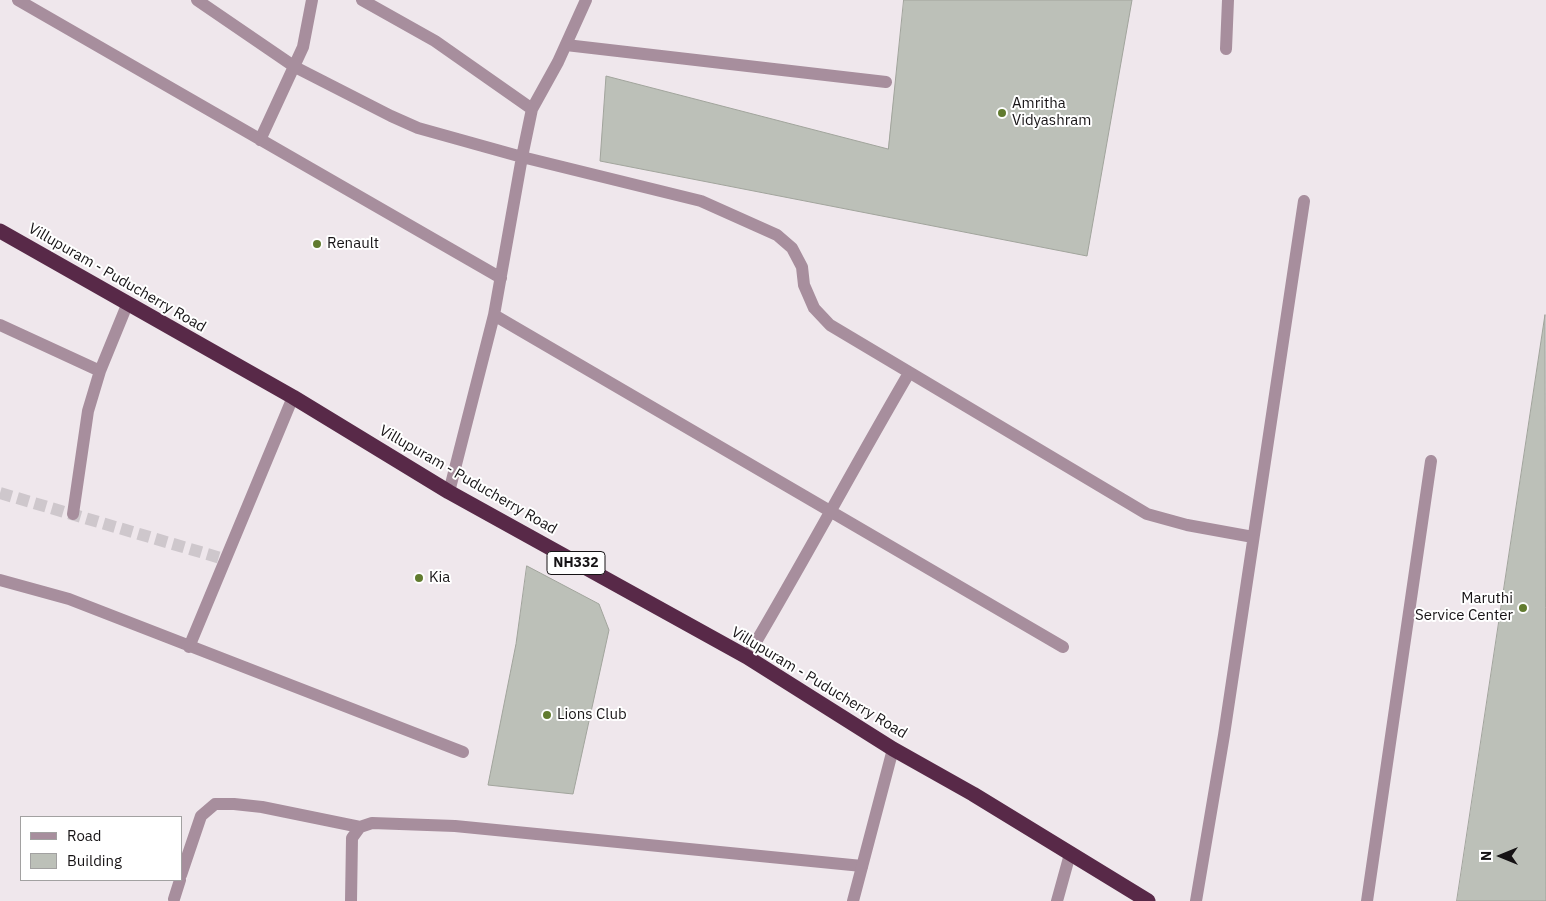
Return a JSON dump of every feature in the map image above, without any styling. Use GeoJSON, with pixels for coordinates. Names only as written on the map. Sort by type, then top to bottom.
{"type":"FeatureCollection","features":[{"type":"Feature","properties":{"kind":"highway","name":"Villupuram - Puducherry Road"},"geometry":{"type":"LineString","coordinates":[[0,231],[127,305],[292,397],[449,492],[747,658],[893,749],[973,794],[1148,901]]}},
{"type":"Feature","properties":{"kind":"street"},"geometry":{"type":"LineString","coordinates":[[18,0],[501,278]]}},
{"type":"Feature","properties":{"kind":"street"},"geometry":{"type":"LineString","coordinates":[[197,0],[295,67],[418,128],[522,157],[701,201],[777,235],[792,248],[802,267],[804,285],[814,308],[830,325],[1146,514],[1186,525],[1253,537]]}},
{"type":"Feature","properties":{"kind":"street"},"geometry":{"type":"LineString","coordinates":[[260,140],[303,47],[312,0]]}},
{"type":"Feature","properties":{"kind":"street"},"geometry":{"type":"LineString","coordinates":[[362,0],[435,41],[532,109]]}},
{"type":"Feature","properties":{"kind":"street"},"geometry":{"type":"LineString","coordinates":[[449,492],[494,315],[532,109],[566,45],[586,0]]}},
{"type":"Feature","properties":{"kind":"street"},"geometry":{"type":"LineString","coordinates":[[1226,49],[1228,0]]}},
{"type":"Feature","properties":{"kind":"street"},"geometry":{"type":"LineString","coordinates":[[566,45],[886,82]]}},
{"type":"Feature","properties":{"kind":"street"},"geometry":{"type":"LineString","coordinates":[[1196,901],[1224,735],[1304,201]]}},
{"type":"Feature","properties":{"kind":"street"},"geometry":{"type":"LineString","coordinates":[[73,514],[88,411],[100,372],[127,305]]}},
{"type":"Feature","properties":{"kind":"street"},"geometry":{"type":"LineString","coordinates":[[494,315],[1063,647]]}},
{"type":"Feature","properties":{"kind":"street"},"geometry":{"type":"LineString","coordinates":[[0,325],[100,372]]}},
{"type":"Feature","properties":{"kind":"street"},"geometry":{"type":"LineString","coordinates":[[747,658],[799,570],[863,452],[909,373]]}},
{"type":"Feature","properties":{"kind":"street"},"geometry":{"type":"LineString","coordinates":[[189,647],[292,397]]}},
{"type":"Feature","properties":{"kind":"street"},"geometry":{"type":"LineString","coordinates":[[1367,901],[1430,461]]}},
{"type":"Feature","properties":{"kind":"street"},"geometry":{"type":"LineString","coordinates":[[0,580],[69,599],[463,752]]}},
{"type":"Feature","properties":{"kind":"street"},"geometry":{"type":"LineString","coordinates":[[853,901],[893,749]]}},
{"type":"Feature","properties":{"kind":"street"},"geometry":{"type":"LineString","coordinates":[[182,872],[201,816],[215,804],[234,804],[262,808],[360,827],[372,823],[455,826],[862,866]]}},
{"type":"Feature","properties":{"kind":"street"},"geometry":{"type":"LineString","coordinates":[[351,901],[352,838],[360,827]]}},
{"type":"Feature","properties":{"kind":"street"},"geometry":{"type":"LineString","coordinates":[[1057,901],[1070,854]]}},
{"type":"Feature","properties":{"kind":"street"},"geometry":{"type":"LineString","coordinates":[[174,899],[180,881]]}},
{"type":"Feature","properties":{"kind":"building","name":"Amritha Vidyashram"},"geometry":{"type":"Polygon","coordinates":[[[904,0],[1132,0],[1087,256],[600,161],[606,76],[888,149],[904,0]]]}},
{"type":"Feature","properties":{"kind":"building","name":"Maruthi Service Center"},"geometry":{"type":"Polygon","coordinates":[[[1545,315],[1546,901],[1457,901],[1545,315]]]}},
{"type":"Feature","properties":{"kind":"building","name":"Lions Club"},"geometry":{"type":"Polygon","coordinates":[[[527,566],[599,604],[609,630],[573,794],[488,785],[516,644],[527,566]]]}},
{"type":"Feature","properties":{"kind":"tunnel"},"geometry":{"type":"LineString","coordinates":[[0,493],[224,559]]}},
{"type":"Feature","properties":{"kind":"place","name":"Amritha Vidyashram"},"geometry":{"type":"Point","coordinates":[1002,113]}},
{"type":"Feature","properties":{"kind":"place","name":"Renault"},"geometry":{"type":"Point","coordinates":[317,244]}},
{"type":"Feature","properties":{"kind":"place","name":"Kia"},"geometry":{"type":"Point","coordinates":[419,578]}},
{"type":"Feature","properties":{"kind":"place","name":"Maruthi Service Center"},"geometry":{"type":"Point","coordinates":[1523,608]}},
{"type":"Feature","properties":{"kind":"place","name":"Lions Club"},"geometry":{"type":"Point","coordinates":[547,715]}}]}
